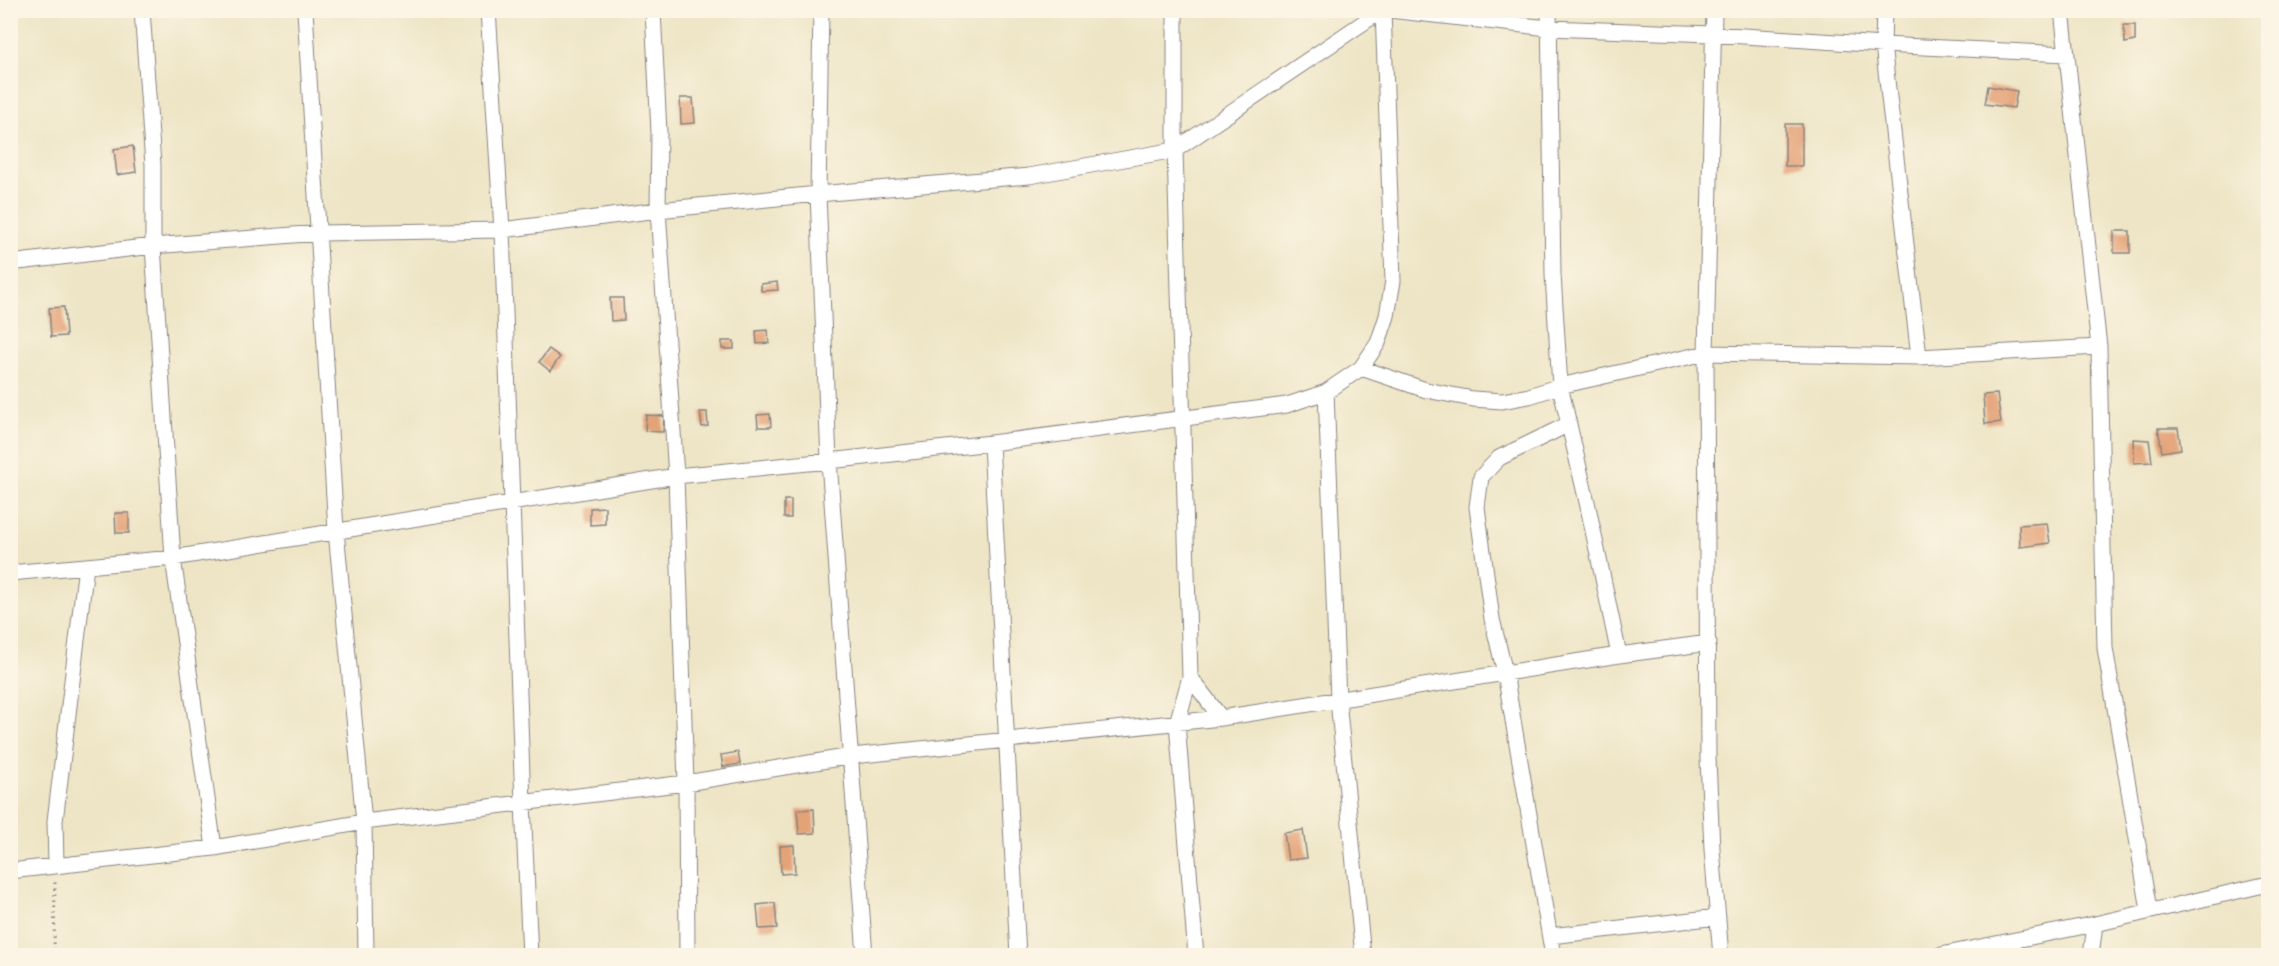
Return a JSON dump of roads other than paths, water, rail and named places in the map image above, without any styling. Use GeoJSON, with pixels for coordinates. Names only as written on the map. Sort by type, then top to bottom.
{"type":"FeatureCollection","features":[{"type":"Feature","properties":{"kind":"street"},"geometry":{"type":"LineString","coordinates":[[142,10],[153,165],[153,246],[173,558],[214,848]]}},
{"type":"Feature","properties":{"kind":"street"},"geometry":{"type":"LineString","coordinates":[[305,10],[336,531],[364,822],[366,956]]}},
{"type":"Feature","properties":{"kind":"street"},"geometry":{"type":"LineString","coordinates":[[488,10],[502,230],[522,803],[530,956]]}},
{"type":"Feature","properties":{"kind":"street"},"geometry":{"type":"LineString","coordinates":[[653,10],[659,132],[658,210],[676,476],[686,783],[687,956]]}},
{"type":"Feature","properties":{"kind":"street"},"geometry":{"type":"LineString","coordinates":[[821,10],[818,194],[829,462],[865,956]]}},
{"type":"Feature","properties":{"kind":"street"},"geometry":{"type":"LineString","coordinates":[[1175,10],[1175,150],[1190,677],[1177,723],[1196,956]]}},
{"type":"Feature","properties":{"kind":"street"},"geometry":{"type":"LineString","coordinates":[[10,263],[153,246],[319,233],[502,230],[658,210],[1029,176],[1175,150],[1382,10]]}},
{"type":"Feature","properties":{"kind":"street"},"geometry":{"type":"LineString","coordinates":[[10,573],[173,558],[676,476],[829,462],[1182,420],[1287,405],[1326,392],[1361,368],[1378,343],[1387,316],[1393,281],[1382,10]]}},
{"type":"Feature","properties":{"kind":"street"},"geometry":{"type":"LineString","coordinates":[[1390,10],[1548,28],[1712,34],[2067,54]]}},
{"type":"Feature","properties":{"kind":"street"},"geometry":{"type":"LineString","coordinates":[[1549,10],[1554,299],[1560,386],[1619,654]]}},
{"type":"Feature","properties":{"kind":"street"},"geometry":{"type":"LineString","coordinates":[[1714,10],[1706,353],[1708,759],[1712,849],[1721,956]]}},
{"type":"Feature","properties":{"kind":"street"},"geometry":{"type":"LineString","coordinates":[[1884,10],[1883,45],[1919,357]]}},
{"type":"Feature","properties":{"kind":"street"},"geometry":{"type":"LineString","coordinates":[[2062,10],[2099,347],[2104,648],[2148,910]]}},
{"type":"Feature","properties":{"kind":"street"},"geometry":{"type":"LineString","coordinates":[[1361,368],[1426,390],[1473,399],[1502,401],[1706,353],[1919,357],[2099,347]]}},
{"type":"Feature","properties":{"kind":"street"},"geometry":{"type":"LineString","coordinates":[[1326,392],[1338,700],[1364,956]]}},
{"type":"Feature","properties":{"kind":"street"},"geometry":{"type":"LineString","coordinates":[[1553,956],[1505,673],[1492,619],[1477,507],[1481,477],[1499,458],[1569,424]]}},
{"type":"Feature","properties":{"kind":"street"},"geometry":{"type":"LineString","coordinates":[[991,443],[1018,956]]}},
{"type":"Feature","properties":{"kind":"street"},"geometry":{"type":"LineString","coordinates":[[56,865],[54,820],[86,566]]}},
{"type":"Feature","properties":{"kind":"street"},"geometry":{"type":"LineString","coordinates":[[10,871],[214,848],[364,822],[686,783],[852,756],[1007,738],[1221,718],[1619,654],[1709,644]]}},
{"type":"Feature","properties":{"kind":"street"},"geometry":{"type":"LineString","coordinates":[[1190,677],[1221,718]]}},
{"type":"Feature","properties":{"kind":"street"},"geometry":{"type":"LineString","coordinates":[[1936,956],[2095,924],[2268,884]]}},
{"type":"Feature","properties":{"kind":"street"},"geometry":{"type":"LineString","coordinates":[[1550,936],[1718,917]]}},
{"type":"Feature","properties":{"kind":"street"},"geometry":{"type":"LineString","coordinates":[[2091,956],[2095,924]]}}]}
